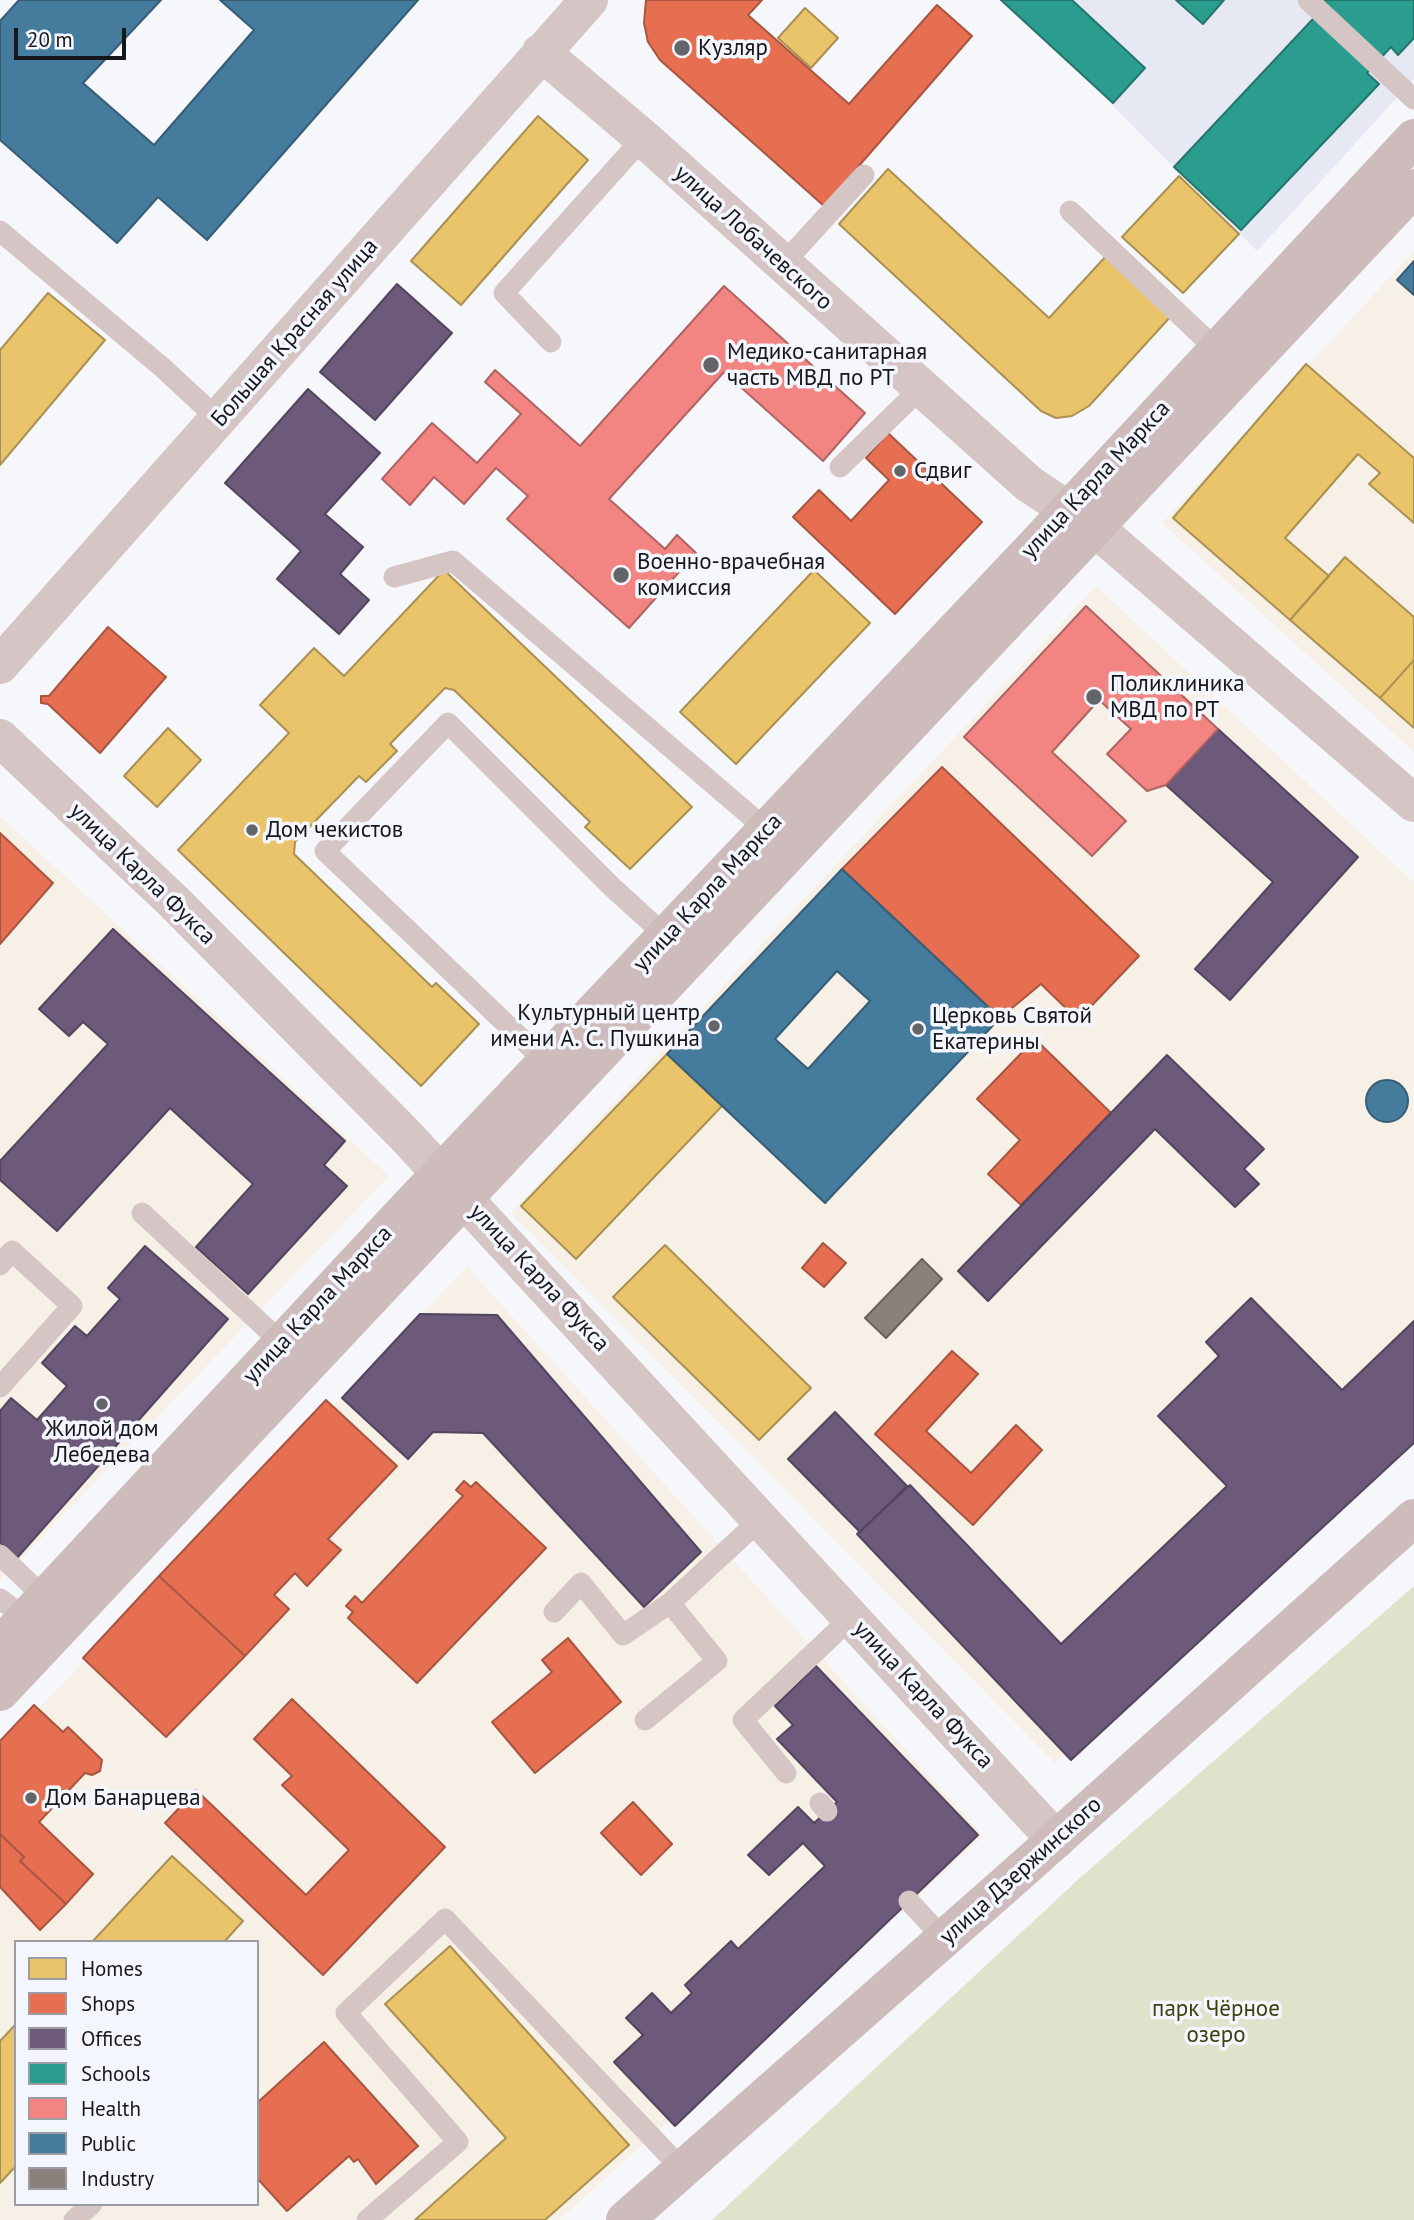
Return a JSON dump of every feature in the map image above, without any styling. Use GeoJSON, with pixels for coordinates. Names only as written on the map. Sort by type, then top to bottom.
{"type":"FeatureCollection","features":[{"type":"Feature","properties":{"kind":"main road","name":"улица Карла Маркса"},"geometry":{"type":"LineString","coordinates":[[0,1692],[454,1186],[1080,519],[1217,349],[1414,138]]}},
{"type":"Feature","properties":{"kind":"main road","name":"улица Карла Маркса"},"geometry":{"type":"LineString","coordinates":[[0,1646],[24,1605],[283,1344],[454,1186],[546,1062],[767,830],[1414,188]]}},
{"type":"Feature","properties":{"kind":"main road","name":"улица Дзержинского"},"geometry":{"type":"LineString","coordinates":[[625,2220],[1056,1840],[1414,1518]]}},
{"type":"Feature","properties":{"kind":"street","name":"Большая Красная улица"},"geometry":{"type":"LineString","coordinates":[[0,665],[589,0]]}},
{"type":"Feature","properties":{"kind":"street","name":"улица Лобачевского"},"geometry":{"type":"LineString","coordinates":[[541,52],[643,138],[1029,484],[1080,519],[1414,803]]}},
{"type":"Feature","properties":{"kind":"street","name":"улица Карла Фукса"},"geometry":{"type":"LineString","coordinates":[[0,738],[174,902],[454,1186],[1056,1840]]}},
{"type":"Feature","properties":{"kind":"lane"},"geometry":{"type":"LineString","coordinates":[[1308,0],[1414,99]]}},
{"type":"Feature","properties":{"kind":"lane"},"geometry":{"type":"LineString","coordinates":[[551,342],[504,293],[643,138]]}},
{"type":"Feature","properties":{"kind":"lane"},"geometry":{"type":"LineString","coordinates":[[783,264],[864,175]]}},
{"type":"Feature","properties":{"kind":"lane"},"geometry":{"type":"LineString","coordinates":[[1070,211],[1217,349]]}},
{"type":"Feature","properties":{"kind":"lane"},"geometry":{"type":"LineString","coordinates":[[0,231],[163,368],[218,419]]}},
{"type":"Feature","properties":{"kind":"lane"},"geometry":{"type":"LineString","coordinates":[[840,467],[920,388]]}},
{"type":"Feature","properties":{"kind":"lane"},"geometry":{"type":"LineString","coordinates":[[394,577],[453,561],[767,830]]}},
{"type":"Feature","properties":{"kind":"lane"},"geometry":{"type":"LineString","coordinates":[[546,1062],[325,851],[448,723],[612,887],[667,937]]}},
{"type":"Feature","properties":{"kind":"lane"},"geometry":{"type":"LineString","coordinates":[[142,1213],[283,1344]]}},
{"type":"Feature","properties":{"kind":"lane"},"geometry":{"type":"LineString","coordinates":[[0,1265],[12,1251],[72,1306],[0,1387]]}},
{"type":"Feature","properties":{"kind":"lane"},"geometry":{"type":"LineString","coordinates":[[554,1612],[581,1583],[623,1635],[670,1603],[761,1519]]}},
{"type":"Feature","properties":{"kind":"lane"},"geometry":{"type":"LineString","coordinates":[[0,1555],[24,1605]]}},
{"type":"Feature","properties":{"kind":"lane"},"geometry":{"type":"LineString","coordinates":[[645,1720],[718,1661],[670,1603]]}},
{"type":"Feature","properties":{"kind":"lane"},"geometry":{"type":"LineString","coordinates":[[786,1773],[743,1720],[851,1618]]}},
{"type":"Feature","properties":{"kind":"lane"},"geometry":{"type":"LineString","coordinates":[[909,1901],[944,1939]]}},
{"type":"Feature","properties":{"kind":"lane"},"geometry":{"type":"LineString","coordinates":[[367,2220],[458,2142],[346,2013],[445,1919],[682,2169]]}},
{"type":"Feature","properties":{"kind":"lane"},"geometry":{"type":"LineString","coordinates":[[74,2220],[90,2206]]}},
{"type":"Feature","properties":{"kind":"shaded area"},"geometry":{"type":"Polygon","coordinates":[[[1008,0],[1414,0],[1414,79],[1257,251],[1008,0]]]}},
{"type":"Feature","properties":{"kind":"shaded area"},"geometry":{"type":"Polygon","coordinates":[[[1414,251],[1414,752],[1162,523],[1414,251]]]}},
{"type":"Feature","properties":{"kind":"shaded area"},"geometry":{"type":"Polygon","coordinates":[[[1096,586],[1414,883],[1414,1438],[1055,1763],[511,1213],[1096,586]]]}},
{"type":"Feature","properties":{"kind":"shaded area"},"geometry":{"type":"Polygon","coordinates":[[[0,816],[389,1176],[0,1581],[0,816]]]}},
{"type":"Feature","properties":{"kind":"shaded area"},"geometry":{"type":"Polygon","coordinates":[[[467,1267],[984,1836],[559,2220],[0,2220],[0,1748],[467,1267]]]}},
{"type":"Feature","properties":{"kind":"green space","name":"парк Чёрное озеро"},"geometry":{"type":"Polygon","coordinates":[[[1414,1586],[1414,2220],[712,2220],[1082,1876],[1414,1586]]]}},
{"type":"Feature","properties":{"kind":"building: Homes"},"geometry":{"type":"Polygon","coordinates":[[[805,8],[838,38],[811,68],[778,38],[805,8]]]}},
{"type":"Feature","properties":{"kind":"building: Homes"},"geometry":{"type":"Polygon","coordinates":[[[538,116],[588,160],[461,305],[411,261],[538,116]]]}},
{"type":"Feature","properties":{"kind":"building: Homes"},"geometry":{"type":"Polygon","coordinates":[[[888,169],[1049,318],[1107,255],[1172,315],[1089,406],[1072,416],[1056,418],[1041,411],[839,224],[888,169]]]}},
{"type":"Feature","properties":{"kind":"building: Homes"},"geometry":{"type":"Polygon","coordinates":[[[1179,176],[1239,234],[1183,293],[1122,237],[1179,176]]]}},
{"type":"Feature","properties":{"kind":"building: Homes"},"geometry":{"type":"Polygon","coordinates":[[[48,293],[105,340],[0,465],[0,350],[48,293]]]}},
{"type":"Feature","properties":{"kind":"building: Homes"},"geometry":{"type":"Polygon","coordinates":[[[1306,364],[1414,458],[1414,523],[1369,484],[1380,473],[1358,454],[1285,538],[1329,576],[1290,620],[1173,518],[1306,364]]]}},
{"type":"Feature","properties":{"kind":"building: Homes"},"geometry":{"type":"Polygon","coordinates":[[[1345,557],[1414,617],[1414,660],[1380,698],[1290,620],[1345,557]]]}},
{"type":"Feature","properties":{"kind":"building: Homes","name":"Дом чекистов"},"geometry":{"type":"Polygon","coordinates":[[[444,570],[692,807],[630,869],[585,827],[590,822],[454,690],[445,688],[390,744],[397,751],[366,782],[359,776],[295,842],[294,854],[432,987],[436,983],[479,1024],[421,1086],[178,850],[289,733],[260,705],[314,648],[344,676],[444,570]]]}},
{"type":"Feature","properties":{"kind":"building: Homes"},"geometry":{"type":"Polygon","coordinates":[[[814,570],[870,623],[736,764],[680,712],[814,570]]]}},
{"type":"Feature","properties":{"kind":"building: Homes"},"geometry":{"type":"Polygon","coordinates":[[[1414,660],[1414,728],[1380,698],[1414,660]]]}},
{"type":"Feature","properties":{"kind":"building: Homes"},"geometry":{"type":"Polygon","coordinates":[[[168,728],[201,760],[157,807],[124,776],[168,728]]]}},
{"type":"Feature","properties":{"kind":"building: Homes"},"geometry":{"type":"Polygon","coordinates":[[[667,1054],[722,1106],[576,1259],[521,1206],[667,1054]]]}},
{"type":"Feature","properties":{"kind":"building: Homes"},"geometry":{"type":"Polygon","coordinates":[[[665,1245],[811,1388],[759,1440],[613,1297],[665,1245]]]}},
{"type":"Feature","properties":{"kind":"building: Homes"},"geometry":{"type":"Polygon","coordinates":[[[172,1856],[243,1921],[226,1940],[94,1940],[172,1856]]]}},
{"type":"Feature","properties":{"kind":"building: Homes"},"geometry":{"type":"Polygon","coordinates":[[[450,1946],[629,2145],[545,2220],[415,2220],[506,2138],[385,2004],[450,1946]]]}},
{"type":"Feature","properties":{"kind":"building: Homes"},"geometry":{"type":"Polygon","coordinates":[[[14,2026],[14,2168],[0,2183],[0,2041],[14,2026]]]}},
{"type":"Feature","properties":{"kind":"building: Shops"},"geometry":{"type":"Polygon","coordinates":[[[646,0],[762,0],[748,15],[849,104],[937,5],[972,36],[824,206],[660,60],[648,42],[644,23],[646,0]]]}},
{"type":"Feature","properties":{"kind":"building: Shops"},"geometry":{"type":"Polygon","coordinates":[[[888,433],[982,522],[895,614],[793,517],[819,490],[851,521],[889,480],[866,458],[888,433]]]}},
{"type":"Feature","properties":{"kind":"building: Shops"},"geometry":{"type":"Polygon","coordinates":[[[108,627],[166,677],[100,753],[48,704],[41,703],[41,696],[49,696],[108,627]]]}},
{"type":"Feature","properties":{"kind":"building: Shops"},"geometry":{"type":"Polygon","coordinates":[[[942,767],[1139,956],[1078,1020],[1041,984],[1000,1018],[842,869],[942,767]]]}},
{"type":"Feature","properties":{"kind":"building: Shops"},"geometry":{"type":"Polygon","coordinates":[[[0,833],[53,883],[0,944],[0,833]]]}},
{"type":"Feature","properties":{"kind":"building: Shops"},"geometry":{"type":"Polygon","coordinates":[[[1035,1039],[1111,1113],[1021,1205],[988,1174],[1020,1140],[977,1099],[1035,1039]]]}},
{"type":"Feature","properties":{"kind":"building: Shops"},"geometry":{"type":"Polygon","coordinates":[[[823,1243],[846,1263],[824,1287],[802,1268],[823,1243]]]}},
{"type":"Feature","properties":{"kind":"building: Shops"},"geometry":{"type":"Polygon","coordinates":[[[952,1351],[978,1374],[926,1431],[971,1473],[1016,1425],[1042,1450],[973,1525],[875,1434],[952,1351]]]}},
{"type":"Feature","properties":{"kind":"building: Shops"},"geometry":{"type":"Polygon","coordinates":[[[326,1400],[397,1466],[328,1539],[341,1550],[307,1586],[295,1573],[274,1595],[289,1609],[245,1656],[159,1576],[326,1400]]]}},
{"type":"Feature","properties":{"kind":"building: Shops"},"geometry":{"type":"Polygon","coordinates":[[[464,1481],[471,1487],[476,1482],[546,1548],[417,1683],[348,1618],[353,1612],[346,1606],[355,1596],[362,1603],[463,1496],[456,1490],[464,1481]]]}},
{"type":"Feature","properties":{"kind":"building: Shops"},"geometry":{"type":"Polygon","coordinates":[[[159,1576],[245,1656],[166,1737],[83,1658],[159,1576]]]}},
{"type":"Feature","properties":{"kind":"building: Shops"},"geometry":{"type":"Polygon","coordinates":[[[568,1638],[621,1702],[535,1773],[492,1722],[552,1672],[542,1660],[568,1638]]]}},
{"type":"Feature","properties":{"kind":"building: Shops"},"geometry":{"type":"Polygon","coordinates":[[[292,1699],[445,1847],[323,1975],[165,1823],[196,1790],[306,1895],[349,1850],[282,1785],[292,1776],[254,1739],[292,1699]]]}},
{"type":"Feature","properties":{"kind":"building: Shops","name":"Дом Банарцева"},"geometry":{"type":"Polygon","coordinates":[[[34,1705],[63,1732],[68,1727],[102,1760],[100,1771],[92,1775],[85,1773],[39,1822],[93,1874],[66,1904],[20,1861],[24,1857],[0,1834],[0,1741],[34,1705]]]}},
{"type":"Feature","properties":{"kind":"building: Shops"},"geometry":{"type":"Polygon","coordinates":[[[633,1802],[672,1844],[641,1875],[601,1833],[633,1802]]]}},
{"type":"Feature","properties":{"kind":"building: Shops"},"geometry":{"type":"Polygon","coordinates":[[[0,1834],[24,1857],[20,1861],[66,1904],[40,1930],[0,1887],[0,1834]]]}},
{"type":"Feature","properties":{"kind":"building: Shops"},"geometry":{"type":"Polygon","coordinates":[[[324,2042],[418,2146],[376,2184],[358,2159],[354,2162],[349,2156],[287,2211],[259,2180],[259,2101],[324,2042]]]}},
{"type":"Feature","properties":{"kind":"building: Offices"},"geometry":{"type":"Polygon","coordinates":[[[397,284],[452,333],[375,420],[320,372],[397,284]]]}},
{"type":"Feature","properties":{"kind":"building: Offices"},"geometry":{"type":"Polygon","coordinates":[[[308,389],[380,453],[325,514],[363,547],[340,574],[369,600],[339,634],[277,579],[301,551],[225,483],[308,389]]]}},
{"type":"Feature","properties":{"kind":"building: Offices"},"geometry":{"type":"Polygon","coordinates":[[[1218,729],[1358,857],[1230,1000],[1195,969],[1273,882],[1166,785],[1218,729]]]}},
{"type":"Feature","properties":{"kind":"building: Offices"},"geometry":{"type":"Polygon","coordinates":[[[113,929],[345,1141],[324,1165],[347,1186],[248,1294],[196,1247],[253,1184],[170,1108],[57,1231],[0,1180],[0,1161],[108,1044],[83,1022],[69,1036],[39,1009],[113,929]]]}},
{"type":"Feature","properties":{"kind":"building: Offices"},"geometry":{"type":"Polygon","coordinates":[[[1167,1055],[1264,1149],[1244,1169],[1259,1184],[1235,1207],[1155,1129],[988,1301],[958,1271],[1167,1055]]]}},
{"type":"Feature","properties":{"kind":"building: Offices","name":"Жилой дом Лебедева"},"geometry":{"type":"Polygon","coordinates":[[[145,1246],[228,1319],[17,1558],[0,1543],[0,1411],[11,1398],[37,1420],[67,1386],[42,1363],[75,1326],[87,1336],[120,1299],[108,1288],[145,1246]]]}},
{"type":"Feature","properties":{"kind":"building: Offices"},"geometry":{"type":"Polygon","coordinates":[[[1251,1298],[1342,1390],[1414,1321],[1414,1443],[1071,1760],[857,1534],[910,1485],[1061,1644],[1227,1486],[1158,1416],[1219,1356],[1206,1342],[1251,1298]]]}},
{"type":"Feature","properties":{"kind":"building: Offices"},"geometry":{"type":"Polygon","coordinates":[[[420,1314],[497,1315],[701,1552],[644,1607],[483,1433],[433,1432],[408,1459],[342,1398],[420,1314]]]}},
{"type":"Feature","properties":{"kind":"building: Offices"},"geometry":{"type":"Polygon","coordinates":[[[835,1412],[907,1486],[860,1532],[788,1459],[835,1412]]]}},
{"type":"Feature","properties":{"kind":"building: Offices"},"geometry":{"type":"Polygon","coordinates":[[[816,1666],[978,1835],[675,2126],[614,2062],[643,2035],[626,2018],[652,1993],[671,2013],[692,1993],[685,1985],[731,1941],[738,1949],[825,1866],[803,1843],[769,1875],[748,1855],[798,1807],[814,1823],[837,1802],[777,1739],[793,1725],[775,1706],[816,1666]]]}},
{"type":"Feature","properties":{"kind":"building: Schools"},"geometry":{"type":"Polygon","coordinates":[[[1001,0],[1072,0],[1145,68],[1113,103],[1001,0]]]}},
{"type":"Feature","properties":{"kind":"building: Schools"},"geometry":{"type":"Polygon","coordinates":[[[1176,0],[1224,0],[1203,24],[1176,0]]]}},
{"type":"Feature","properties":{"kind":"building: Schools"},"geometry":{"type":"Polygon","coordinates":[[[1323,0],[1414,0],[1414,38],[1398,55],[1391,47],[1376,63],[1367,73],[1379,84],[1241,230],[1174,167],[1327,4],[1323,0]]]}},
{"type":"Feature","properties":{"kind":"building: Health"},"geometry":{"type":"Polygon","coordinates":[[[724,286],[865,413],[823,461],[724,372],[609,499],[665,549],[677,535],[696,553],[629,628],[507,519],[528,496],[496,468],[464,504],[434,477],[410,505],[382,479],[432,423],[477,463],[521,414],[485,382],[495,370],[580,446],[724,286]]]}},
{"type":"Feature","properties":{"kind":"building: Health"},"geometry":{"type":"Polygon","coordinates":[[[1086,606],[1218,729],[1166,785],[1147,791],[1107,754],[1131,729],[1099,700],[1052,752],[1126,821],[1092,856],[964,737],[1086,606]]]}},
{"type":"Feature","properties":{"kind":"building: Public"},"geometry":{"type":"Polygon","coordinates":[[[19,0],[161,0],[83,83],[154,145],[254,30],[220,0],[418,0],[207,240],[158,197],[117,243],[0,140],[0,21],[19,0]]]}},
{"type":"Feature","properties":{"kind":"building: Public"},"geometry":{"type":"Polygon","coordinates":[[[1414,261],[1414,295],[1397,280],[1414,261]]]}},
{"type":"Feature","properties":{"kind":"building: Public","name":"Церковь Святой Екатерины"},"geometry":{"type":"Polygon","coordinates":[[[842,869],[1000,1018],[825,1203],[667,1054],[842,869]],[[837,971],[775,1039],[808,1069],[870,1001],[837,971]]]}},
{"type":"Feature","properties":{"kind":"building: Public"},"geometry":{"type":"Polygon","coordinates":[[[1387,1080],[1402,1086],[1408,1101],[1402,1116],[1387,1122],[1372,1116],[1366,1101],[1372,1086],[1387,1080]]]}},
{"type":"Feature","properties":{"kind":"building: Industry"},"geometry":{"type":"Polygon","coordinates":[[[922,1259],[942,1279],[886,1338],[865,1318],[922,1259]]]}},
{"type":"Feature","properties":{"kind":"place","name":"Кузляр"},"geometry":{"type":"Point","coordinates":[682,48]}},
{"type":"Feature","properties":{"kind":"place","name":"Медико-санитарная часть МВД по РТ"},"geometry":{"type":"Point","coordinates":[711,365]}},
{"type":"Feature","properties":{"kind":"place","name":"Сдвиг"},"geometry":{"type":"Point","coordinates":[900,471]}},
{"type":"Feature","properties":{"kind":"place","name":"Военно-врачебная комиссия"},"geometry":{"type":"Point","coordinates":[621,575]}},
{"type":"Feature","properties":{"kind":"place","name":"Поликлиника МВД по РТ"},"geometry":{"type":"Point","coordinates":[1094,697]}},
{"type":"Feature","properties":{"kind":"place","name":"Дом чекистов"},"geometry":{"type":"Point","coordinates":[252,830]}},
{"type":"Feature","properties":{"kind":"place","name":"Культурный центр имени А. С. Пушкина"},"geometry":{"type":"Point","coordinates":[714,1026]}},
{"type":"Feature","properties":{"kind":"place","name":"Церковь Святой Екатерины"},"geometry":{"type":"Point","coordinates":[918,1029]}},
{"type":"Feature","properties":{"kind":"place","name":"Жилой дом Лебедева"},"geometry":{"type":"Point","coordinates":[102,1404]}},
{"type":"Feature","properties":{"kind":"place","name":"Дом Банарцева"},"geometry":{"type":"Point","coordinates":[31,1798]}}]}
